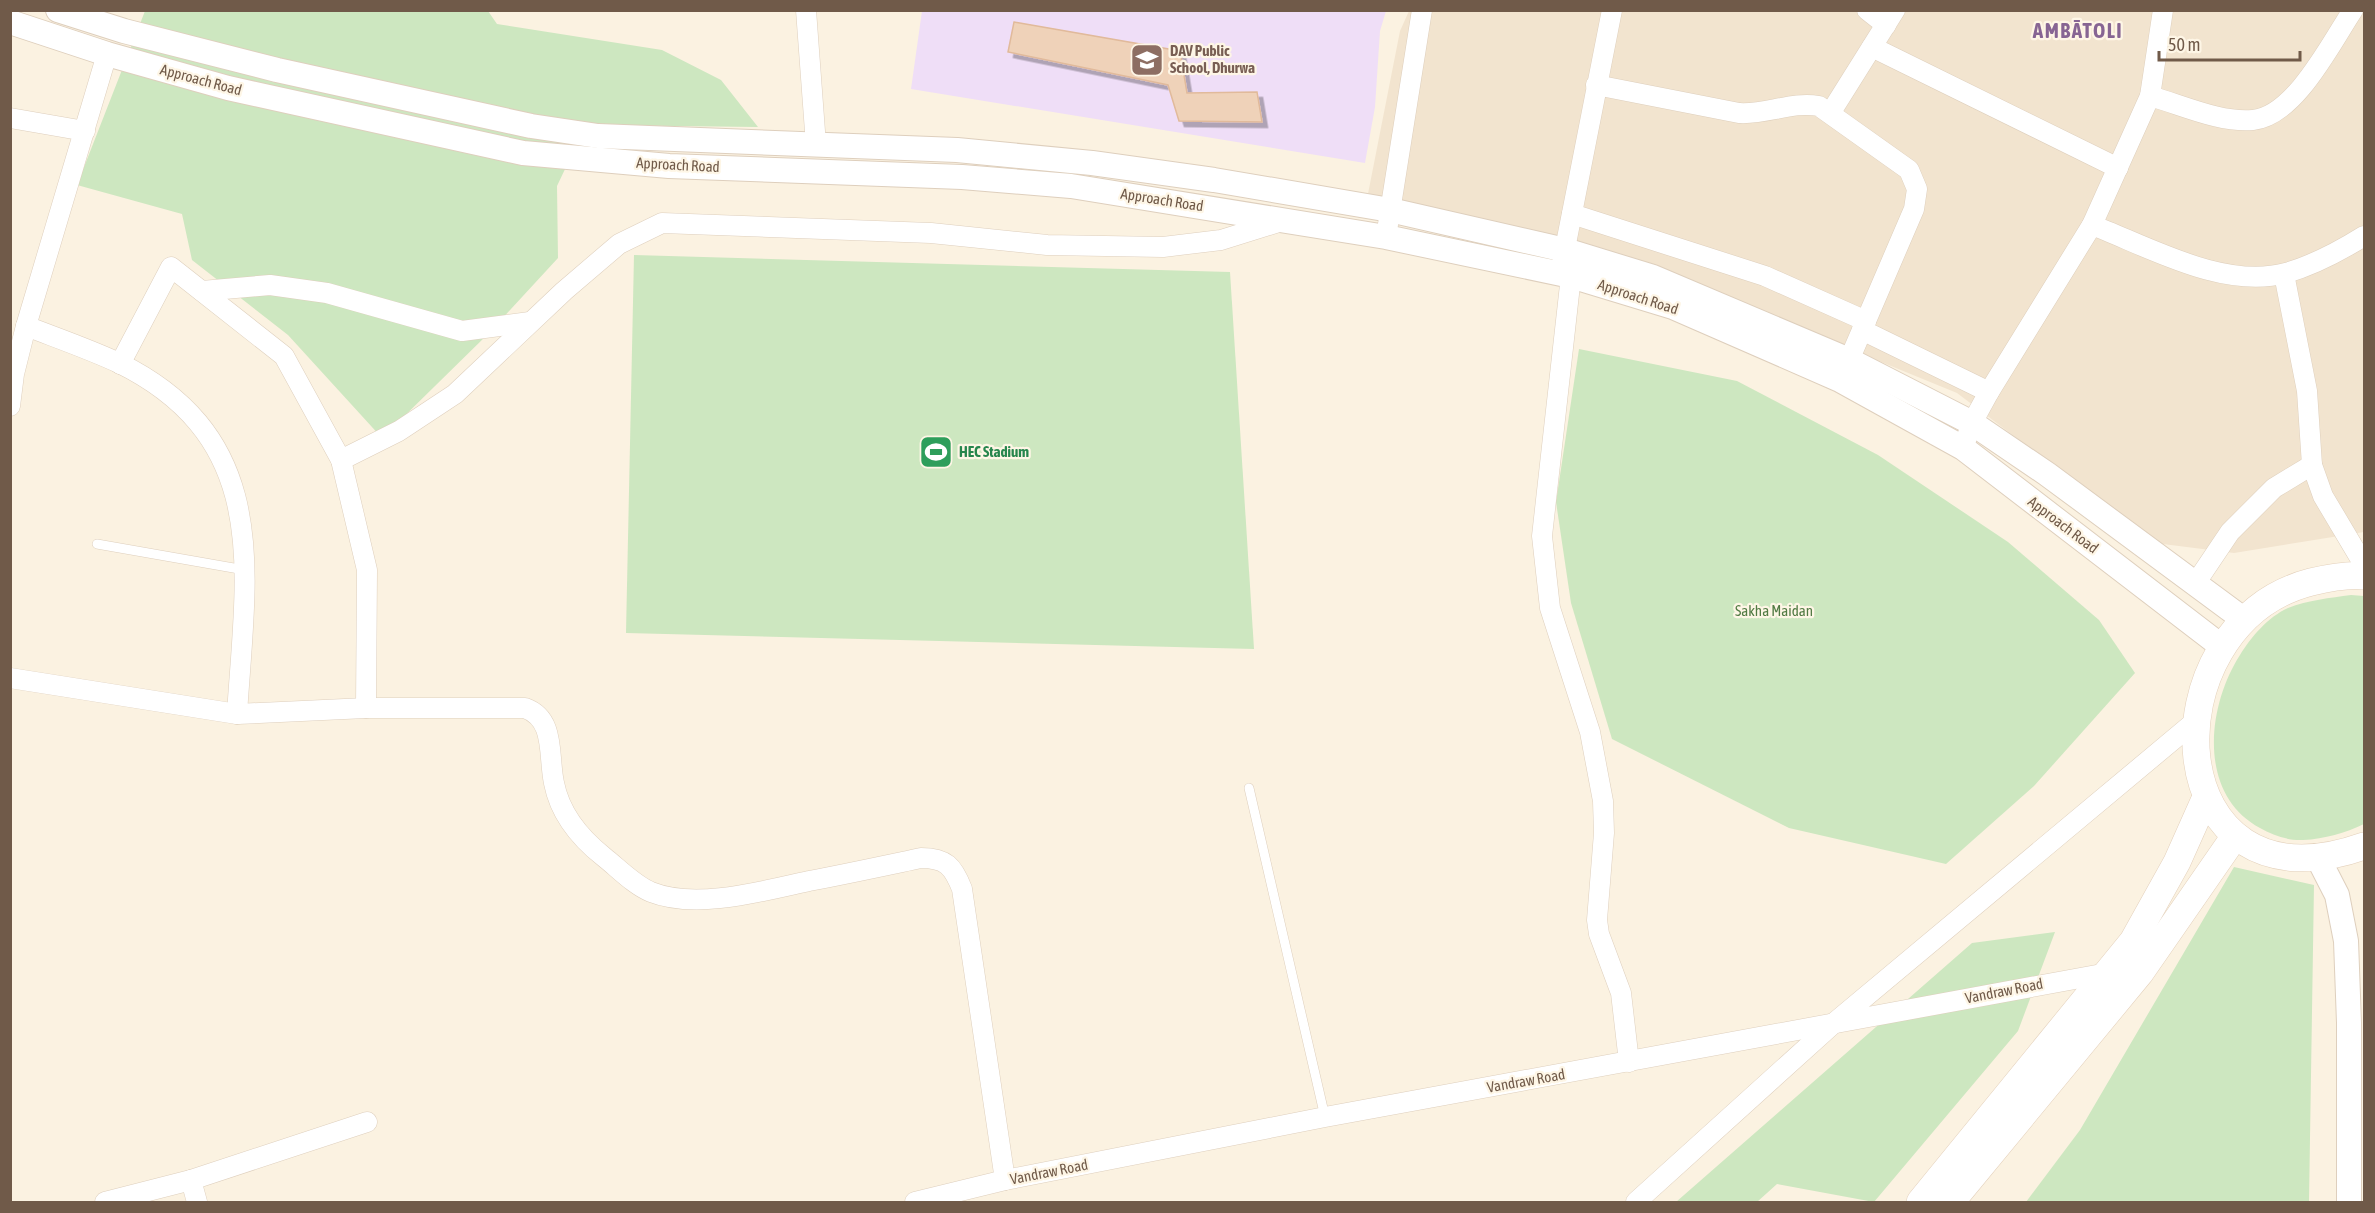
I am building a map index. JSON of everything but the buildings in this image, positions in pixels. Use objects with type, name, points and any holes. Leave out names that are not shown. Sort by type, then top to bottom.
[{"type":"main road","points":[[2364,576],[2325,578],[2298,585],[2269,597],[2243,619],[2221,646],[2202,694],[2198,718],[2200,775],[2206,797],[2214,813],[2235,836],[2252,847],[2286,856],[2342,854],[2364,846]]},
{"type":"main road","points":[[1920,1203],[2139,931],[2177,862],[2206,797]]},
{"type":"main road","points":[[1951,1203],[2140,973],[2235,836]]},
{"type":"street","name":"Approach Road","points":[[58,10],[124,31],[278,70],[531,126],[598,136],[957,150],[1092,163],[1214,180],[1390,210],[1565,250],[1653,277],[1845,370],[1963,448],[2221,646]]},
{"type":"street","points":[[806,10],[816,145]]},
{"type":"street","points":[[1386,237],[1422,10]]},
{"type":"street","points":[[1612,10],[1565,250],[1566,275],[1543,526],[1544,565],[1551,608],[1577,688],[1597,765],[1604,833],[1597,920],[1599,934],[1621,993],[1629,1062]]},
{"type":"street","points":[[1831,112],[1891,18],[1867,10]]},
{"type":"street","points":[[1963,448],[1972,423],[1989,392],[2092,225],[2150,96],[2163,10]]},
{"type":"street","points":[[2150,96],[2236,119],[2266,118],[2281,109],[2295,95],[2353,10]]},
{"type":"street","name":"Approach Road","points":[[10,22],[106,54],[228,88],[523,153],[669,166],[951,176],[1060,185],[1386,237],[1566,275],[1673,307],[1845,370],[1972,423],[2047,474],[2243,619]]},
{"type":"street","points":[[1872,47],[2118,168]]},
{"type":"street","points":[[10,406],[12,373],[106,54]]},
{"type":"street","points":[[1596,85],[1739,113],[1759,113],[1809,104],[1831,112],[1904,164],[1916,181],[1914,209],[1845,370]]},
{"type":"street","points":[[10,118],[85,131]]},
{"type":"street","points":[[1572,214],[1765,276],[1989,392]]},
{"type":"street","points":[[341,459],[399,431],[455,394],[530,322],[619,244],[662,223],[931,233],[1047,244],[1162,247],[1221,240],[1285,220]]},
{"type":"street","points":[[2092,225],[2220,274],[2260,276],[2284,274],[2314,263],[2364,236]]},
{"type":"street","points":[[120,364],[171,267],[284,356],[341,459],[367,570],[366,708]]},
{"type":"street","points":[[2284,274],[2307,391],[2312,465],[2323,496],[2364,565]]},
{"type":"street","points":[[202,291],[270,285],[316,292],[462,331],[530,322]]},
{"type":"street","points":[[26,326],[120,364],[158,388],[185,410],[203,429],[220,454],[238,498],[246,570],[237,714]]},
{"type":"street","points":[[2195,584],[2229,532],[2274,488],[2312,465]]},
{"type":"street","points":[[10,678],[237,714],[366,708],[511,707],[533,711],[540,715],[544,724],[554,783],[568,820],[589,845],[624,874],[650,892],[672,898],[735,896],[921,858],[946,861],[955,870],[962,888],[1005,1180]]},
{"type":"street","points":[[1636,1203],[1834,1023],[2198,718]]},
{"type":"street","points":[[2317,856],[2337,895],[2346,941],[2357,1122],[2349,1203]]},
{"type":"street","name":"Vandraw Road","points":[[915,1203],[1005,1180],[1325,1118],[2109,971],[2140,973]]},
{"type":"street","points":[[105,1203],[191,1180],[367,1122]]},
{"type":"street","points":[[191,1180],[197,1203]]},
{"type":"lane","points":[[96,544],[246,570]]},
{"type":"lane","points":[[1249,788],[1325,1118]]},
{"type":"shaded area","name":"DAV Public School, Dhurwa","points":[[922,11],[1386,11],[1380,31],[1375,107],[1365,163],[911,89]]},
{"type":"shaded area","points":[[1409,11],[2364,11],[2364,532],[2234,553],[2155,543],[1957,393],[1644,265],[1366,204],[1400,31]]},
{"type":"green space","points":[[145,11],[488,11],[497,24],[662,50],[721,80],[758,127],[586,125],[557,186],[558,258],[487,335],[382,438],[288,335],[192,260],[182,214],[77,185]]},
{"type":"green space","name":"HEC Stadium","points":[[634,255],[1230,272],[1254,649],[626,633]]},
{"type":"green space","name":"Sakha Maidan","points":[[1579,349],[1737,381],[1878,455],[2008,542],[2099,620],[2135,673],[2034,786],[1946,864],[1789,828],[1612,739],[1571,603],[1556,502]]},
{"type":"green space","points":[[2351,595],[2364,596],[2364,824],[2342,833],[2292,840],[2260,828],[2240,813],[2226,794],[2217,772],[2214,748],[2215,723],[2220,699],[2244,648],[2274,617],[2288,608],[2303,603]]},
{"type":"green space","points":[[2234,867],[2314,885],[2309,1202],[2026,1202],[2080,1130]]},
{"type":"green space","points":[[2055,932],[2018,1031],[1874,1202],[1777,1184],[1757,1202],[1676,1202],[1972,943]]},
{"type":"place","name":"DAV Public School, Dhurwa","points":[[1147,60]]},
{"type":"place","name":"HEC Stadium","points":[[936,452]]},
{"type":"district","name":"AMBĀTOLI","points":[[2078,31]]}]
